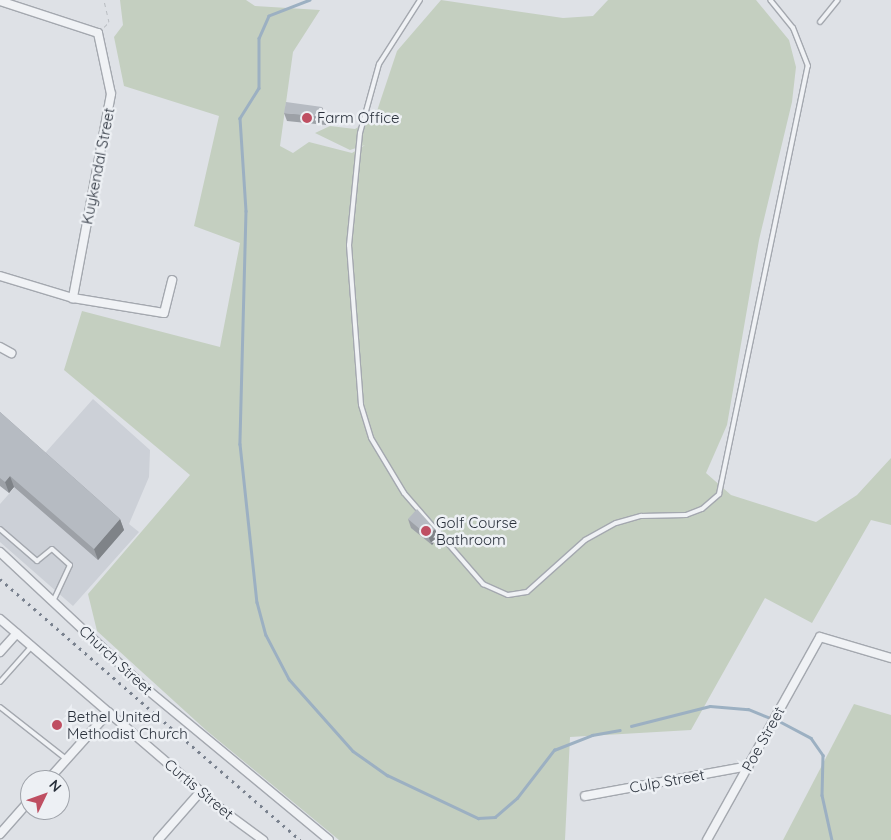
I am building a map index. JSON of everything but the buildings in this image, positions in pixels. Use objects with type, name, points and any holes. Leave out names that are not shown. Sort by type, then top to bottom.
[{"type":"street","points":[[0,1],[98,33]]},
{"type":"street","name":"Kuykendal Street","points":[[73,298],[111,94],[98,33]]},
{"type":"street","points":[[0,276],[73,298],[164,313],[172,280]]},
{"type":"street","points":[[0,346],[11,353]]},
{"type":"street","name":"Church Street","points":[[0,552],[202,738],[329,840]]},
{"type":"street","name":"Curtis Street","points":[[0,619],[201,791],[263,840]]},
{"type":"street","points":[[0,652],[17,633]]},
{"type":"street","name":"Poe Street","points":[[707,840],[820,637],[891,658]]},
{"type":"street","points":[[57,770],[108,712]]},
{"type":"street","name":"Culp Street","points":[[585,796],[748,766]]},
{"type":"street","points":[[158,840],[201,791]]},
{"type":"street","points":[[0,834],[20,811]]},
{"type":"lane","points":[[420,0],[379,64],[360,133],[349,245],[361,405],[371,438],[404,493],[483,584],[508,595],[527,592],[585,540],[616,523],[641,516],[686,515],[702,509],[719,494],[808,66],[793,28],[770,0]]},
{"type":"lane","points":[[820,22],[838,0]]},
{"type":"lane","points":[[0,528],[37,561],[52,549],[70,565],[53,601]]},
{"type":"lane","points":[[0,682],[32,646]]},
{"type":"lane","points":[[0,707],[66,759]]},
{"type":"path","points":[[98,33],[109,22],[104,0]]},
{"type":"shaded area","points":[[93,399],[150,450],[149,477],[129,524],[139,532],[73,606],[0,542],[0,504]]},
{"type":"green space","points":[[120,0],[246,0],[255,6],[320,10],[293,52],[280,146],[293,153],[309,142],[352,153],[365,145],[350,150],[315,133],[330,126],[355,129],[375,117],[397,51],[441,0],[563,18],[593,16],[608,0],[756,0],[789,40],[796,67],[792,102],[759,240],[727,425],[706,473],[731,495],[816,522],[857,495],[891,458],[891,525],[871,520],[812,623],[765,598],[691,730],[570,737],[565,840],[339,840],[207,731],[97,631],[88,594],[190,475],[64,370],[82,311],[220,347],[240,243],[194,226],[219,116],[124,86],[114,37],[123,25]]},
{"type":"green space","points":[[854,704],[891,715],[891,840],[783,840]]},
{"type":"waterway","points":[[310,0],[269,16],[259,38],[259,88],[240,118],[246,211],[240,444],[257,602],[266,635],[289,679],[353,751],[387,775],[478,818],[495,817],[517,798],[554,750],[592,735],[620,730]]},
{"type":"waterway","points":[[631,726],[710,706],[748,709],[768,717]]},
{"type":"waterway","points":[[781,722],[811,738],[823,755],[822,795],[832,840]]},
{"type":"railway","points":[[0,579],[300,840]]},
{"type":"place","name":"Farm Office","points":[[307,118]]},
{"type":"place","name":"Golf Course Bathroom","points":[[426,531]]},
{"type":"place","name":"Bethel United Methodist Church","points":[[57,725]]}]
